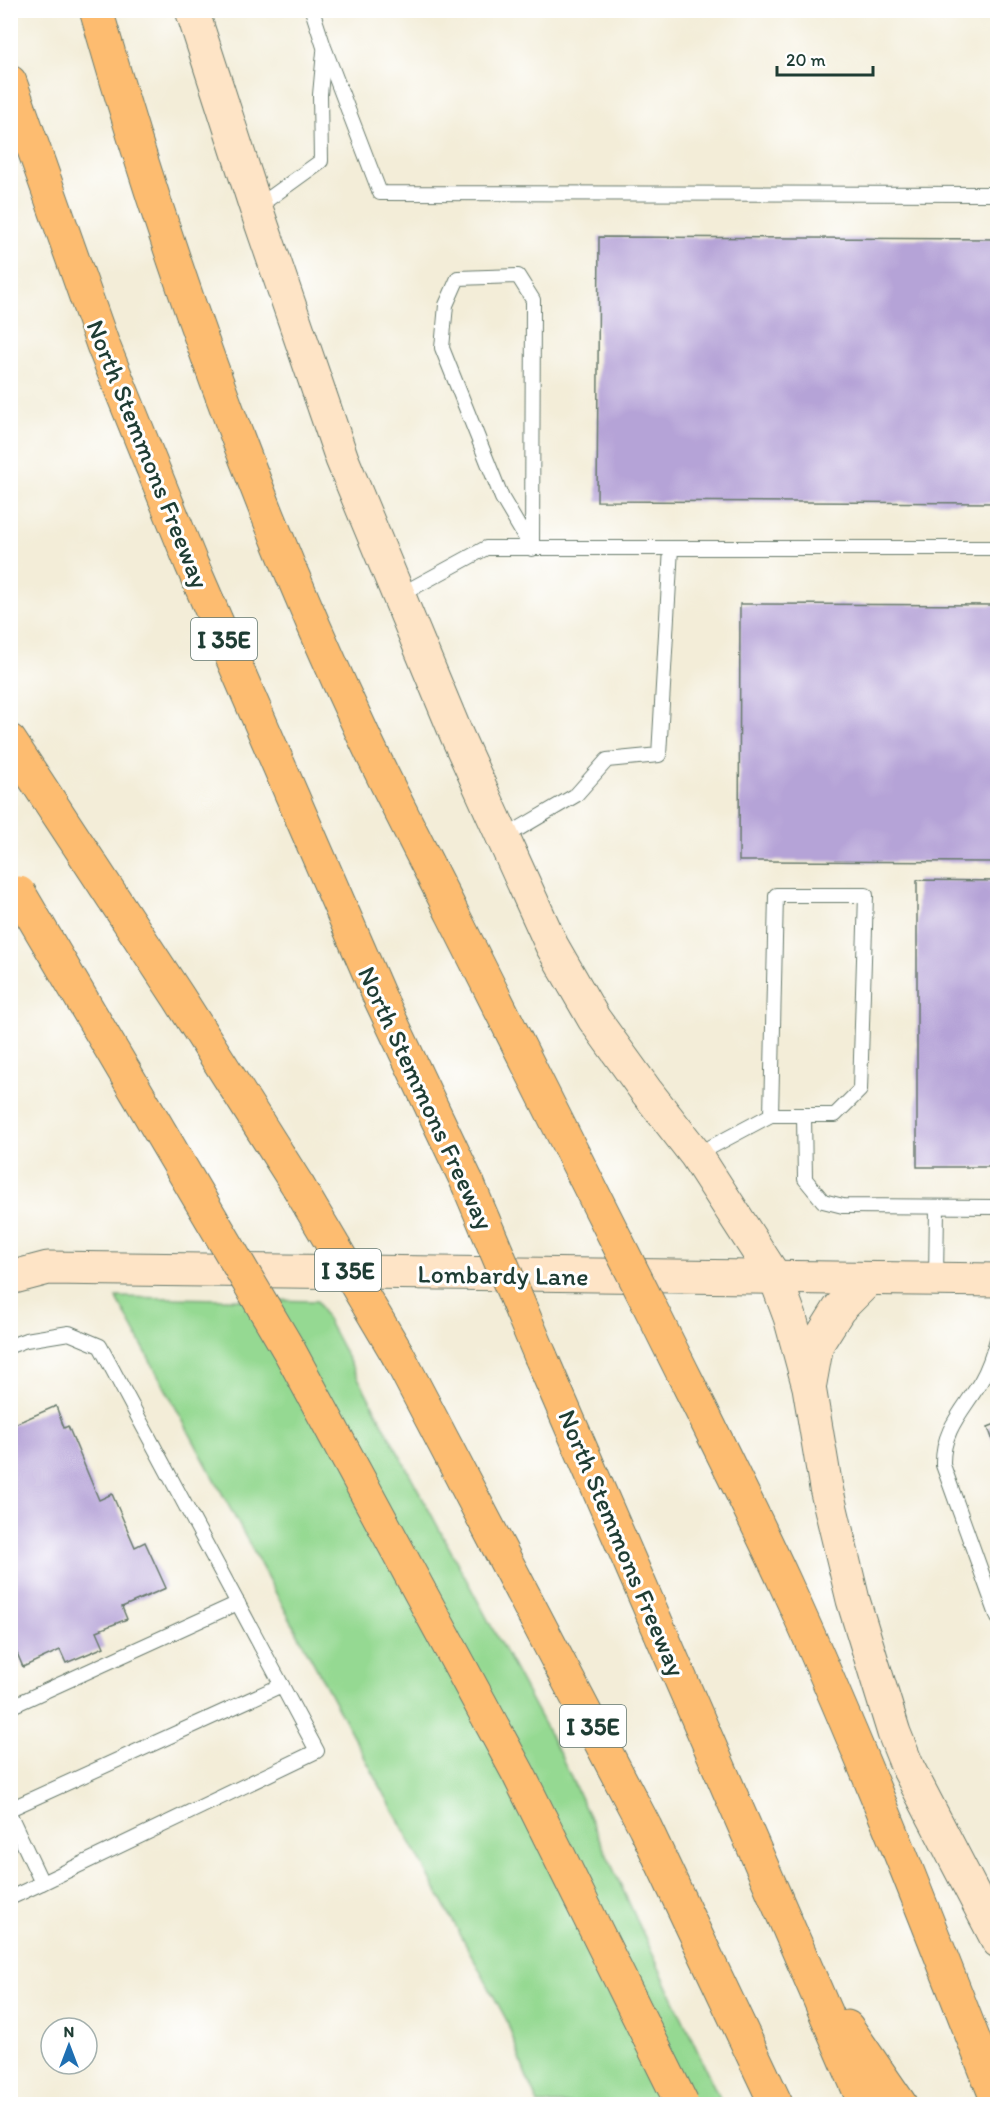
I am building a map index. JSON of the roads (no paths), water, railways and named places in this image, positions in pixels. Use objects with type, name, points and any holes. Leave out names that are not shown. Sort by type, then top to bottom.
[{"type":"highway","points":[[96,10],[131,133],[186,293],[240,446],[303,598],[366,740],[718,1444],[784,1581],[908,1872],[998,2102]]},
{"type":"highway","name":"North Stemmons Freeway","points":[[10,82],[103,345],[191,563],[379,996],[468,1184],[865,2104]]},
{"type":"highway","name":"I 35E","points":[[10,741],[180,998],[298,1186],[398,1354],[645,1827],[776,2104]]},
{"type":"highway","points":[[10,879],[290,1352],[518,1773],[682,2104]]},
{"type":"highway","points":[[803,1964],[900,2104]]},
{"type":"main road","points":[[192,10],[256,208],[342,459],[456,736],[552,946],[594,1019],[646,1092],[696,1155],[777,1279],[809,1387],[826,1488],[853,1599],[894,1733],[909,1768],[998,1941]]},
{"type":"main road","name":"Lombardy Lane","points":[[10,1278],[48,1268],[998,1280]]},
{"type":"main road","points":[[809,1387],[817,1344],[839,1310],[869,1279]]},
{"type":"lane","points":[[312,10],[380,193],[998,194]]},
{"type":"lane","points":[[256,208],[321,161],[320,95],[324,47]]},
{"type":"lane","points":[[518,276],[533,300],[532,549],[502,498],[442,348],[446,305],[458,278],[518,276]]},
{"type":"lane","points":[[398,596],[486,549],[998,548]]},
{"type":"lane","points":[[504,838],[576,795],[607,760],[659,755],[671,549]]},
{"type":"lane","points":[[696,1155],[771,1115],[835,1115],[860,1090],[866,895],[777,895],[771,1115]]},
{"type":"lane","points":[[804,1115],[805,1179],[823,1201],[843,1206],[998,1207]]},
{"type":"lane","points":[[936,1280],[937,1207]]},
{"type":"lane","points":[[10,1346],[26,1340],[69,1333],[100,1346],[317,1751],[10,1898]]},
{"type":"lane","points":[[998,1336],[982,1379],[951,1426],[942,1448],[943,1465],[998,1618]]},
{"type":"lane","points":[[10,1707],[238,1603]]},
{"type":"lane","points":[[10,1809],[282,1685]]},
{"type":"lane","points":[[10,1815],[42,1883]]}]
